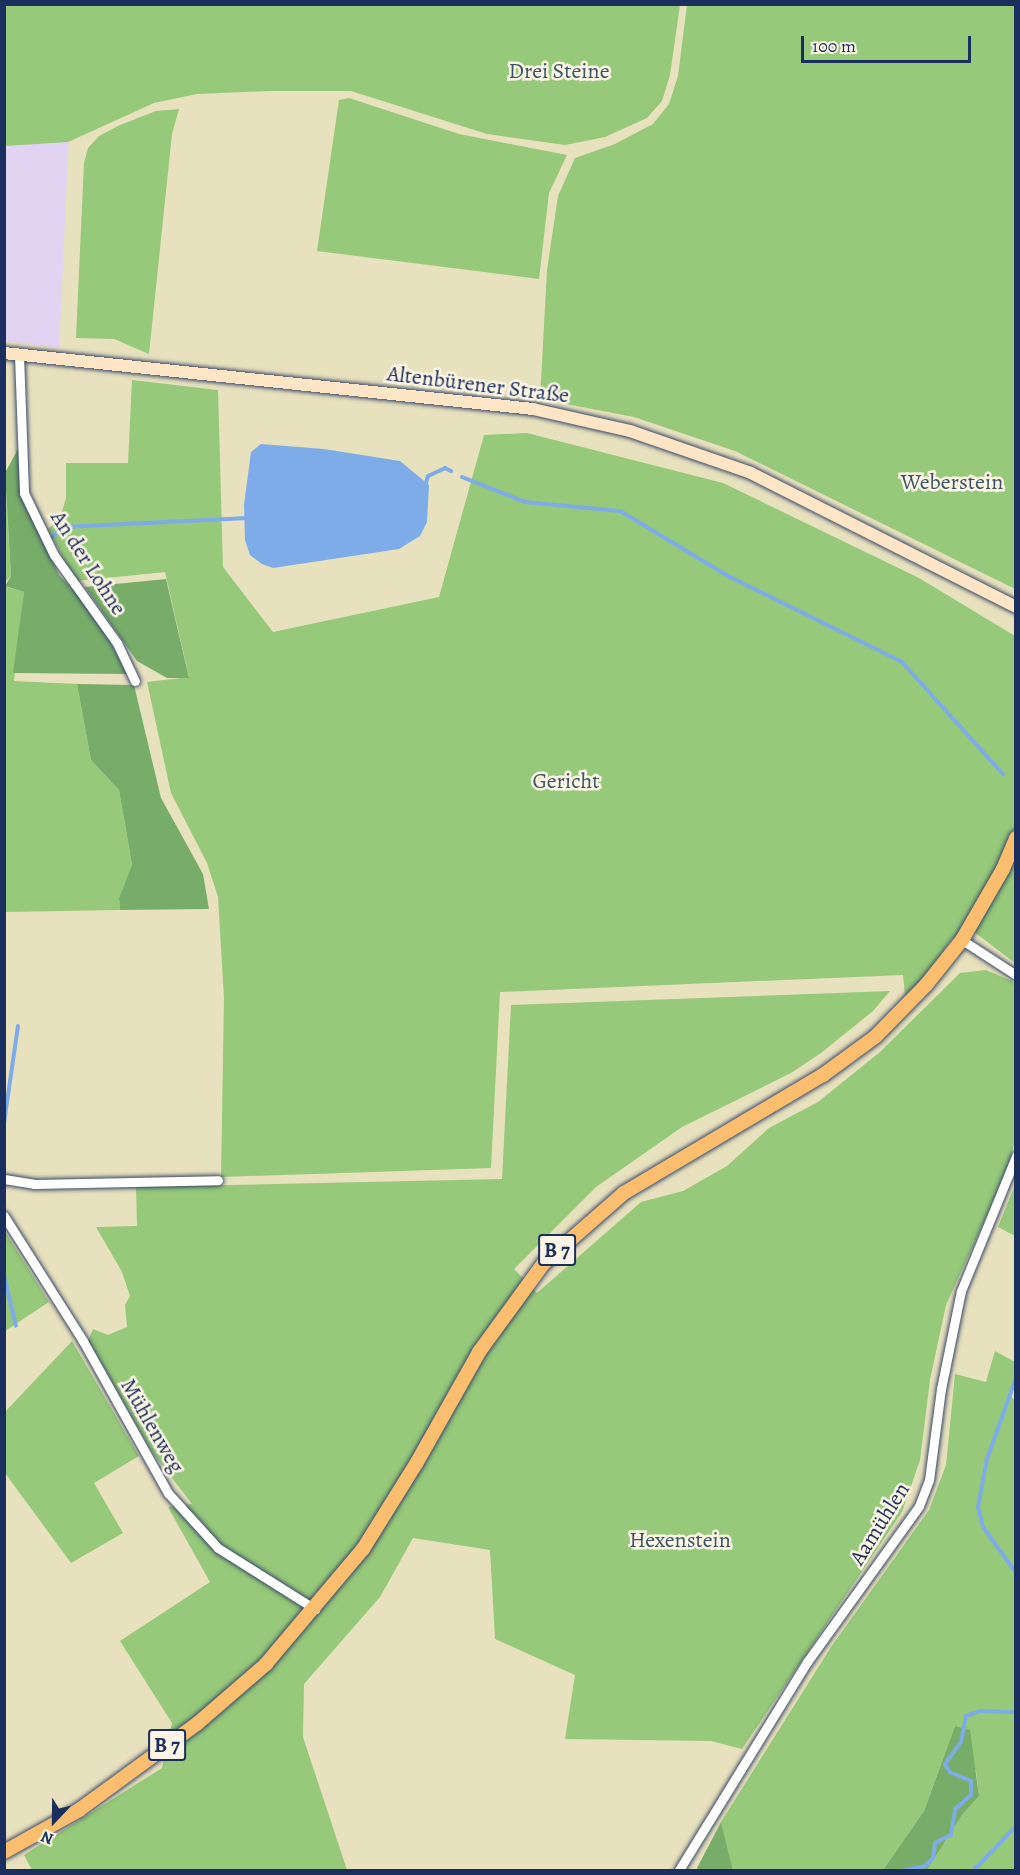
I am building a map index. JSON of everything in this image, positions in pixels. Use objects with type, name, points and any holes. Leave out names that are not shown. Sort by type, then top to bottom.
[{"type":"main road","name":"B 7","points":[[4,1852],[79,1810],[198,1723],[253,1677],[282,1648],[379,1526],[479,1352],[544,1263],[624,1193],[815,1080],[875,1037],[926,986],[962,940],[998,878],[1016,838]]},
{"type":"street","name":"Altenbürener Straße","points":[[4,353],[533,409],[630,431],[751,473],[1016,607]]},
{"type":"street","name":"An der Lohne","points":[[19,355],[24,493],[54,555],[117,643],[135,681]]},
{"type":"street","points":[[962,940],[1016,975]]},
{"type":"street","name":"Aamühlen","points":[[679,1870],[807,1662],[919,1506],[930,1480],[941,1389],[958,1301],[1016,1156]]},
{"type":"street","points":[[4,1179],[34,1184],[218,1180]]},
{"type":"street","name":"Mühlenweg","points":[[4,1216],[83,1341],[134,1438],[182,1511],[218,1548],[315,1609]]},
{"type":"shaded area","points":[[69,139],[59,348],[5,341],[5,143]]},
{"type":"green space","name":"Drei Steine","points":[[5,4],[680,5],[670,75],[662,101],[647,118],[605,137],[565,145],[487,134],[351,91],[271,91],[197,94],[154,103],[68,142],[5,146]]},
{"type":"green space","name":"Weberstein","points":[[687,5],[1015,5],[1015,589],[735,451],[634,417],[540,399],[547,270],[558,196],[575,158],[615,144],[653,124],[669,104],[678,76]]},
{"type":"green space","points":[[349,98],[459,134],[567,155],[549,193],[539,279],[317,251],[339,100]]},
{"type":"green space","points":[[179,109],[172,134],[149,354],[114,339],[76,338],[84,163],[88,148],[99,136],[120,125],[156,111]]},
{"type":"green space","name":"Gericht","points":[[132,380],[218,390],[223,567],[273,632],[439,597],[484,435],[527,433],[723,483],[919,578],[1015,636],[1015,963],[969,928],[951,940],[920,983],[905,996],[903,975],[500,992],[491,1168],[221,1177],[224,998],[218,897],[207,863],[171,793],[147,682],[189,677],[165,572],[76,581],[48,529],[60,518],[66,498],[66,463],[128,463]]},
{"type":"green space","points":[[18,449],[20,491],[59,575],[92,610],[128,674],[13,673],[24,592],[5,586],[11,576],[5,473]]},
{"type":"green space","points":[[4,464],[11,576],[5,582],[4,582]]},
{"type":"green space","points":[[166,579],[189,678],[167,678],[137,661],[85,587]]},
{"type":"green space","points":[[4,586],[24,592],[14,681],[77,684],[91,760],[119,790],[132,866],[119,898],[120,910],[5,912]]},
{"type":"green space","points":[[77,684],[134,685],[161,798],[203,874],[209,909],[120,910],[119,898],[132,865],[119,790],[91,760]]},
{"type":"green space","name":"Hexenstein","points":[[986,970],[1012,981],[1016,987],[1015,1140],[1008,1169],[946,1305],[930,1380],[920,1460],[902,1512],[742,1749],[711,1741],[565,1739],[575,1675],[495,1639],[490,1550],[413,1538],[380,1597],[304,1684],[303,1737],[347,1870],[32,1870],[24,1855],[162,1768],[172,1723],[120,1641],[210,1582],[168,1507],[192,1504],[152,1452],[88,1341],[93,1329],[108,1335],[127,1327],[125,1305],[130,1296],[122,1272],[96,1227],[137,1226],[136,1187],[502,1179],[511,1005],[890,991],[873,1011],[821,1053],[791,1073],[682,1127],[596,1187],[514,1269],[537,1293],[641,1202],[683,1191],[727,1166],[769,1128],[818,1102],[880,1052],[960,973]]},
{"type":"green space","points":[[1015,1185],[1015,1236],[998,1227]]},
{"type":"green space","points":[[4,1230],[49,1302],[5,1331],[4,1331]]},
{"type":"green space","points":[[72,1341],[139,1456],[94,1483],[123,1533],[71,1563],[5,1473],[4,1413]]},
{"type":"green space","points":[[995,1351],[1015,1362],[1015,1385],[1011,1396],[1016,1402],[1015,1870],[927,1870],[962,1815],[979,1796],[976,1771],[955,1726],[924,1811],[883,1870],[733,1870],[721,1822],[831,1647],[929,1510],[946,1465],[955,1374],[986,1382]]},
{"type":"green space","points":[[955,1726],[970,1730],[979,1796],[962,1815],[927,1870],[883,1870],[924,1811]]},
{"type":"green space","points":[[721,1822],[733,1870],[698,1870],[697,1868]]},
{"type":"water","points":[[261,444],[324,449],[400,461],[429,485],[427,522],[420,536],[399,549],[273,568],[262,564],[250,555],[245,540],[244,505],[251,452]]},
{"type":"waterway","points":[[425,486],[428,476],[445,468],[451,471]]},
{"type":"waterway","points":[[462,477],[525,502],[620,511],[730,577],[902,662],[1003,774]]},
{"type":"waterway","points":[[50,539],[64,527],[248,518]]},
{"type":"waterway","points":[[4,1123],[18,1026]]},
{"type":"waterway","points":[[4,1275],[16,1326]]},
{"type":"waterway","points":[[1016,1378],[987,1459],[978,1507],[983,1527],[1016,1573]]},
{"type":"waterway","points":[[905,1870],[925,1866],[933,1858],[935,1843],[951,1835],[955,1809],[971,1795],[971,1781],[950,1772],[945,1764],[961,1742],[966,1716],[980,1711],[1016,1712]]},
{"type":"waterway","points":[[974,1870],[1016,1826]]}]
